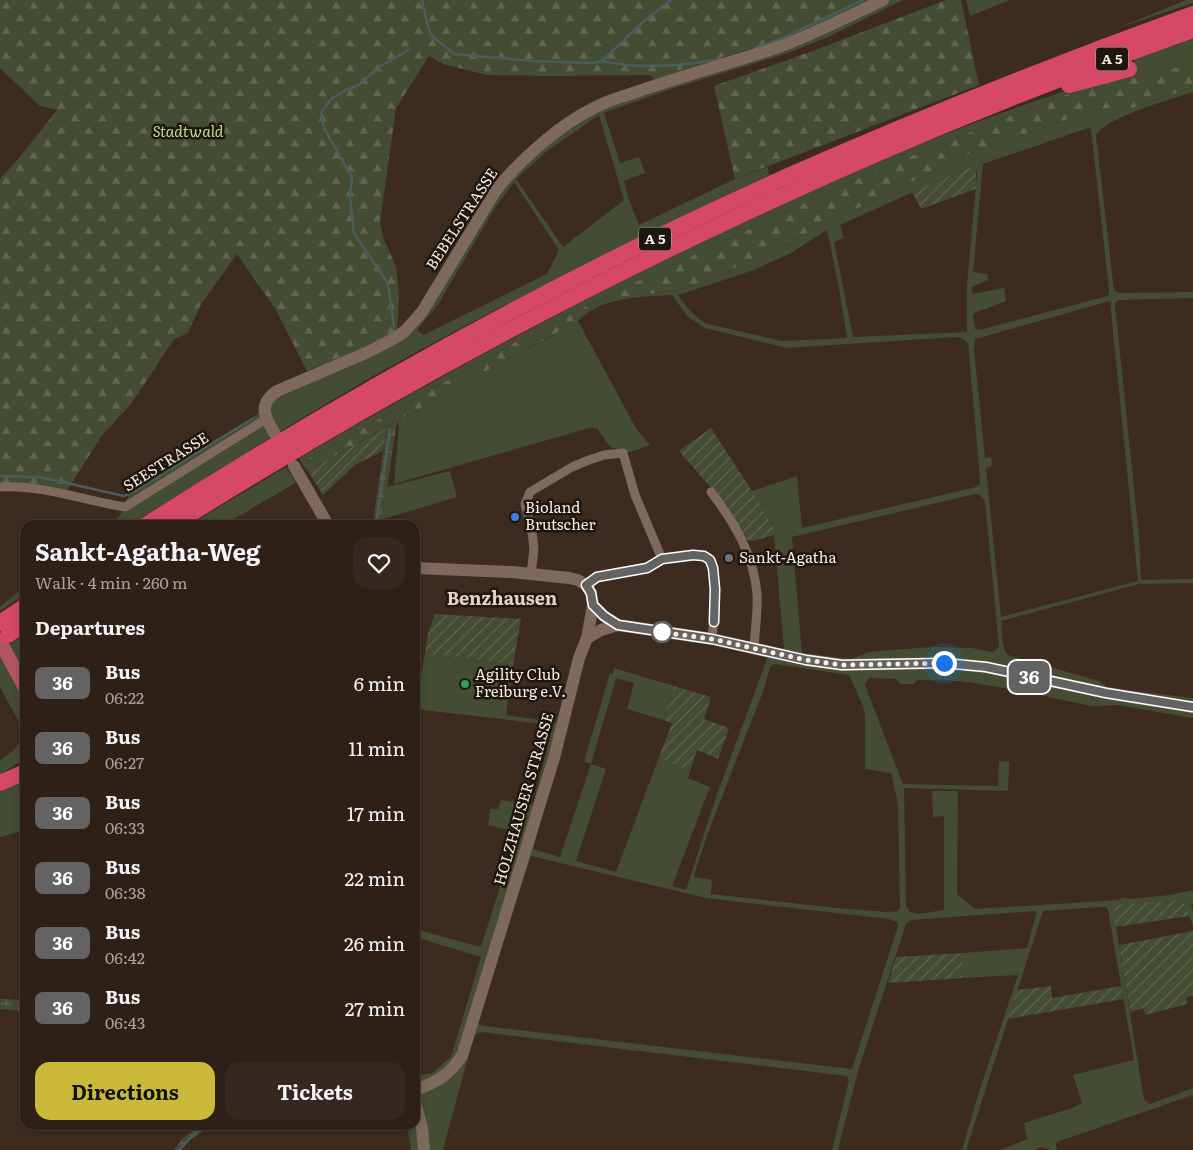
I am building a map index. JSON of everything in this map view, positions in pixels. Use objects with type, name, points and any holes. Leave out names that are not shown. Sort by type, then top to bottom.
[{"type":"highway","name":"A 5","points":[[154,520],[293,434],[393,376],[509,313],[674,230],[789,176],[942,111],[1030,75],[1193,14]]},
{"type":"highway","name":"A 5","points":[[181,520],[358,414],[521,323],[679,243],[797,189],[927,133],[1115,57],[1193,30]]},
{"type":"highway","points":[[1032,90],[1068,86],[1129,69]]},
{"type":"highway","points":[[3,633],[20,612]]},
{"type":"highway","points":[[3,633],[20,625]]},
{"type":"highway","points":[[4,781],[20,767]]},
{"type":"highway","points":[[4,781],[20,774]]},
{"type":"main road","points":[[3,633],[13,665],[20,678]]},
{"type":"street","name":"BEBELSTRASSE","points":[[266,419],[264,412],[265,403],[277,391],[395,338],[413,323],[426,306],[496,190],[516,168],[568,124],[599,105],[685,75],[778,47],[883,0]]},
{"type":"street","points":[[266,419],[276,434]]},
{"type":"street","name":"SEESTRASSE","points":[[0,487],[20,486],[65,493],[125,507],[266,419]]},
{"type":"street","points":[[531,574],[534,549],[532,532],[524,504],[526,498],[530,492],[572,467],[604,454],[623,454],[635,495],[662,559]]},
{"type":"street","points":[[294,466],[325,520]]},
{"type":"street","points":[[711,492],[732,521],[750,560],[757,595],[754,648]]},
{"type":"street","points":[[586,585],[597,577],[647,568],[662,559],[693,555],[704,556],[710,560],[713,568],[715,589],[712,639]]},
{"type":"street","points":[[420,568],[531,574],[578,580],[586,585],[591,593],[593,605],[587,638]]},
{"type":"street","points":[[593,605],[604,616],[618,625],[712,639],[824,663],[849,665],[944,663],[986,667],[1106,693],[1193,706]]},
{"type":"street","points":[[587,638],[601,630],[618,625]]},
{"type":"street","name":"HOLZHAUSER STRASSE","points":[[420,1088],[433,1084],[445,1076],[462,1056],[554,758],[579,658],[587,638]]},
{"type":"street","points":[[420,1121],[424,1150]]},
{"type":"green space","name":"Stadtwald","points":[[0,0],[863,0],[777,41],[679,70],[651,75],[487,75],[443,64],[429,56],[396,108],[380,222],[383,237],[396,267],[399,296],[397,331],[365,347],[307,371],[276,310],[237,254],[201,304],[188,333],[174,339],[131,404],[102,435],[67,491],[0,485],[0,179],[57,110],[40,106],[0,68]]},
{"type":"green space","points":[[863,0],[903,0],[828,37],[788,53],[668,90],[604,113],[620,163],[639,157],[645,173],[624,181],[639,225],[735,179],[768,167],[769,175],[592,261],[418,351],[309,414],[138,520],[115,520],[122,511],[129,493],[258,414],[261,405],[397,331],[424,300],[489,191],[520,156],[654,80],[651,75],[679,70],[777,41]],"holes":[[[599,115],[624,200],[563,247],[516,179],[547,151]],[[514,182],[559,250],[547,274],[423,335],[417,330],[437,306],[495,208]]]},
{"type":"green space","points":[[946,0],[961,0],[979,85],[735,179],[714,86]]},
{"type":"green space","points":[[966,0],[1010,0],[970,16]]},
{"type":"green space","points":[[1186,0],[1193,0],[1193,3],[1118,28]]},
{"type":"green space","points":[[1193,39],[1193,64],[1095,85],[1040,104],[876,170],[535,331],[301,463],[299,458],[481,355],[605,290],[730,228],[917,145],[1044,98],[1130,72],[1135,59]]},
{"type":"green space","points":[[1193,64],[1193,87],[1133,108],[1116,107],[1091,111],[977,150],[708,281],[674,291],[620,297],[597,303],[563,329],[543,341],[516,354],[308,471],[301,463],[535,331],[876,170],[1040,104],[1095,85]]},
{"type":"green space","points":[[1193,87],[1193,92],[1140,109],[1113,121],[1096,135],[1114,290],[1118,293],[1193,292],[1193,298],[1118,300],[1115,304],[1139,537],[1141,580],[1193,579],[1193,583],[1139,584],[1001,621],[1003,643],[1008,655],[1099,681],[1108,688],[1193,698],[1193,718],[1118,705],[1091,706],[1011,689],[960,681],[917,680],[914,684],[900,684],[896,679],[870,678],[865,685],[903,784],[998,786],[999,761],[1009,762],[1008,791],[904,788],[906,906],[910,912],[918,914],[944,910],[944,816],[933,817],[932,791],[958,791],[957,894],[975,909],[1119,900],[1122,897],[1129,899],[1170,895],[1193,890],[1193,904],[1191,905],[1193,925],[1182,900],[1113,909],[1144,1100],[1150,1104],[1193,1088],[1193,1095],[1057,1142],[1057,1150],[1042,1147],[1034,1150],[1001,1150],[1027,1139],[1024,1123],[1082,1103],[1073,1075],[1134,1060],[1108,910],[1106,907],[1102,907],[1043,911],[966,1150],[962,1150],[978,1095],[1018,975],[962,978],[962,953],[1027,948],[1037,911],[911,920],[906,924],[858,1071],[838,1150],[832,1150],[849,1080],[847,1076],[482,1032],[474,1035],[443,1150],[411,1150],[408,1130],[420,1130],[420,1075],[432,1073],[451,1057],[481,957],[420,939],[420,930],[481,947],[517,832],[488,825],[490,809],[498,809],[501,800],[533,804],[553,725],[420,710],[420,681],[425,653],[513,665],[506,715],[567,724],[533,849],[560,857],[591,764],[606,769],[576,861],[616,872],[659,757],[690,772],[688,778],[710,787],[672,886],[686,890],[715,800],[771,648],[784,649],[774,535],[778,534],[752,491],[797,476],[802,528],[976,487],[980,484],[980,479],[968,343],[956,337],[787,348],[705,328],[688,317],[672,295],[622,299],[599,307],[578,321],[637,430],[650,445],[627,453],[610,447],[597,428],[593,427],[394,484],[399,426],[397,421],[516,354],[544,341],[597,303],[620,297],[674,291],[708,281],[977,150],[1091,111],[1116,107],[1133,108]],"holes":[[[1088,128],[1091,129],[1109,290],[1108,296],[979,330],[975,329],[974,313],[1006,301],[1004,288],[972,294],[972,287],[988,280],[987,274],[973,272],[983,164]],[[971,166],[976,170],[967,285],[967,332],[853,337],[834,242],[844,238],[840,225]],[[827,230],[847,338],[782,341],[708,324],[691,312],[678,295],[754,270],[791,253]],[[1110,301],[1138,581],[1001,617],[986,468],[992,466],[991,457],[985,458],[974,349],[975,339]],[[975,494],[980,495],[985,501],[999,646],[992,652],[972,648],[933,647],[869,652],[851,659],[802,653],[792,537]],[[774,664],[849,675],[865,715],[865,769],[891,773],[898,804],[900,907],[898,911],[887,912],[837,908],[711,894],[712,880],[695,877],[694,875],[709,830],[764,689],[770,667]],[[531,856],[706,898],[889,919],[897,922],[898,926],[852,1069],[478,1024],[496,961]]]},
{"type":"green space","points":[[972,166],[976,170],[976,189],[921,209],[912,192]]},
{"type":"green space","points":[[397,421],[380,520],[373,520],[387,427]]},
{"type":"green space","points":[[387,427],[383,451],[355,465],[323,495],[308,471]]},
{"type":"green space","points":[[711,428],[778,534],[751,541],[747,540],[724,503],[679,451]]},
{"type":"green space","points":[[286,467],[296,482],[232,520],[197,520]]},
{"type":"green space","points":[[450,471],[457,497],[380,520],[387,487]]},
{"type":"green space","points":[[20,590],[20,597],[0,611],[0,607]]},
{"type":"green space","points":[[435,614],[521,619],[513,665],[425,653],[428,634]]},
{"type":"green space","points":[[20,637],[20,648],[14,652],[10,644]]},
{"type":"green space","points":[[20,648],[20,664],[14,652]]},
{"type":"green space","points":[[0,654],[20,690],[20,724],[0,687]]},
{"type":"green space","points":[[614,668],[674,686],[663,720],[627,709],[634,683],[616,678],[591,764],[584,762],[610,673],[613,674]]},
{"type":"green space","points":[[674,686],[711,697],[704,719],[729,728],[718,759],[697,750],[690,772],[659,757],[672,723],[663,720]]},
{"type":"green space","points":[[20,741],[20,761],[0,775],[0,760],[13,751]]},
{"type":"green space","points":[[20,781],[20,831],[0,837],[0,792]]},
{"type":"green space","points":[[1182,900],[1190,916],[1115,927],[1113,909],[1118,905]]},
{"type":"green space","points":[[1193,931],[1193,995],[1186,998],[1187,1004],[1145,1015],[1144,1008],[1130,1012],[1119,945]]},
{"type":"green space","points":[[962,953],[962,978],[888,983],[896,957]]},
{"type":"green space","points":[[1051,986],[1052,998],[1121,986],[1124,999],[1008,1019],[1017,990]]},
{"type":"green space","points":[[0,999],[20,1000],[20,1011],[0,1009]]},
{"type":"green space","points":[[195,1130],[204,1130],[190,1140],[181,1150],[174,1150],[183,1138]]},
{"type":"waterway","points":[[422,0],[431,35],[454,54],[533,61],[593,63],[602,61],[644,21],[671,0]]},
{"type":"waterway","points":[[755,48],[783,38],[863,0]]},
{"type":"waterway","points":[[394,327],[388,284],[354,233],[350,198],[352,177],[324,128],[321,113],[331,99],[359,85],[379,67],[409,50]]},
{"type":"waterway","points":[[602,61],[617,64],[662,66],[721,59]]},
{"type":"waterway","points":[[0,476],[40,477],[124,496],[252,419]]},
{"type":"waterway","points":[[377,520],[390,429]]},
{"type":"waterway","points":[[179,1150],[201,1130]]},
{"type":"bus line","name":"36","points":[[714,622],[715,589],[713,568],[710,560],[704,556],[693,555],[662,559],[647,568],[597,577],[586,585],[591,593],[593,605],[604,616],[618,625],[712,639],[806,660],[842,665],[965,664],[1106,693],[1193,707]]},
{"type":"place","name":"Bioland Brutscher","points":[[515,517]]},
{"type":"place","name":"Sankt-Agatha","points":[[729,558]]},
{"type":"place","name":"Agility Club Freiburg e.V.","points":[[465,684]]},
{"type":"district","name":"Benzhausen","points":[[502,599]]},
{"type":"route","points":[[662,632],[660,632],[712,639],[806,660],[842,665],[944,663]]}]
